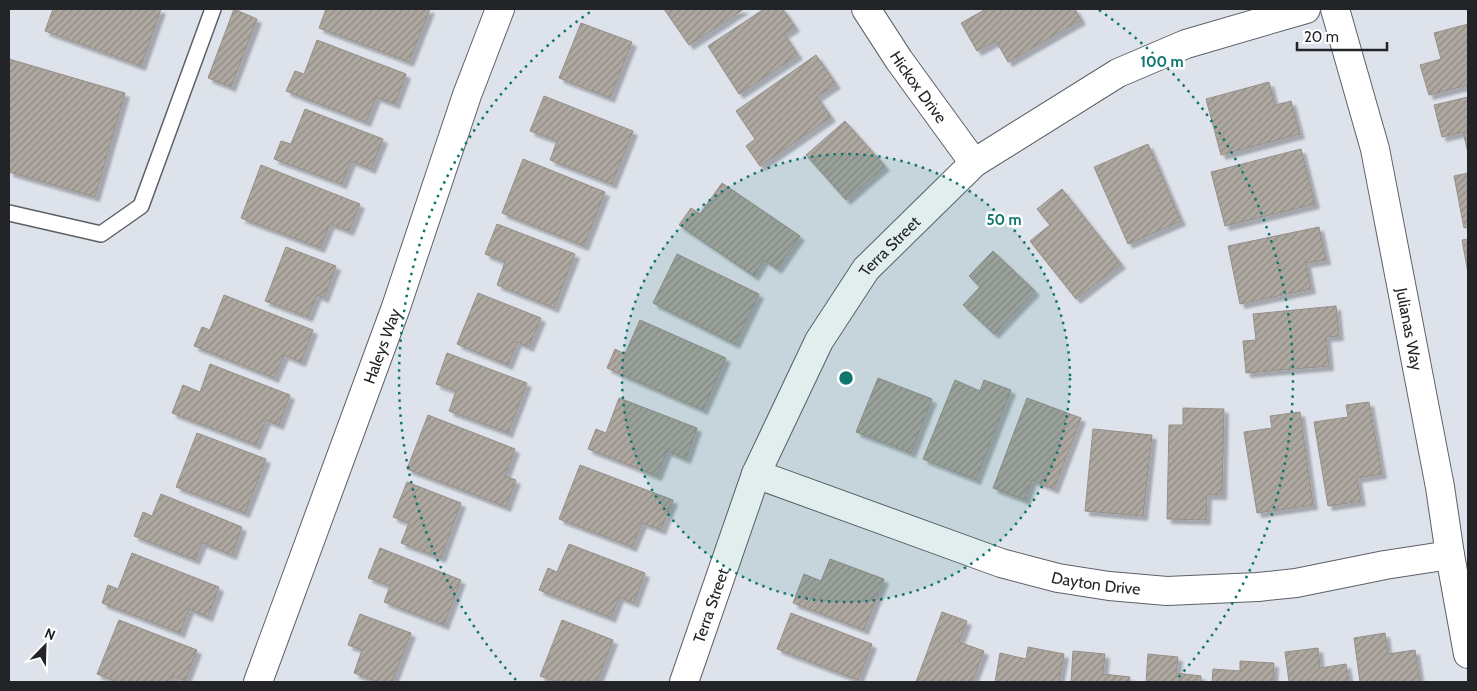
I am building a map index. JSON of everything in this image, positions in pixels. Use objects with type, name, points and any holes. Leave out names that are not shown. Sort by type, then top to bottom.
[{"type":"street","name":"Haleys Way","points":[[258,682],[396,307],[468,96],[500,9]]},
{"type":"street","name":"Hickox Drive","points":[[866,9],[899,60],[974,163]]},
{"type":"street","name":"Terra Street","points":[[684,682],[756,474],[819,342],[866,269],[974,163],[1118,73],[1186,44],[1306,9]]},
{"type":"street","name":"Julianas Way","points":[[1335,9],[1375,149],[1440,487],[1468,654]]},
{"type":"street","name":"Dayton Drive","points":[[756,474],[1000,563],[1058,578],[1109,586],[1167,591],[1258,587],[1296,583],[1385,565],[1450,555]]},
{"type":"lane","points":[[9,213],[101,234],[140,206],[213,9]]},
{"type":"building","points":[[53,9],[161,9],[141,66],[45,31]]},
{"type":"building","points":[[234,9],[257,19],[231,87],[208,78]]},
{"type":"building","points":[[326,9],[430,9],[409,62],[319,28]]},
{"type":"building","points":[[664,9],[744,9],[689,45]]},
{"type":"building","points":[[764,9],[783,9],[795,27],[784,34],[798,55],[739,94],[708,46]]},
{"type":"building","points":[[986,9],[1075,9],[1081,20],[1008,62],[996,41],[977,51],[961,23]]},
{"type":"building","points":[[581,23],[632,42],[610,98],[559,78]]},
{"type":"building","points":[[1468,24],[1468,85],[1429,95],[1420,65],[1441,59],[1434,33]]},
{"type":"building","points":[[317,40],[406,74],[395,104],[376,97],[366,122],[286,91],[295,71],[304,74]]},
{"type":"building","points":[[816,55],[836,84],[817,97],[831,117],[760,166],[746,146],[755,139],[736,111]]},
{"type":"building","points":[[9,59],[125,93],[95,197],[9,172]]},
{"type":"building","points":[[1269,82],[1275,105],[1291,101],[1300,134],[1221,155],[1206,99]]},
{"type":"building","points":[[544,96],[633,131],[612,184],[550,160],[557,141],[530,131]]},
{"type":"building","points":[[1468,97],[1468,153],[1463,132],[1442,137],[1434,105]]},
{"type":"building","points":[[305,109],[383,139],[371,169],[351,161],[342,184],[274,159],[281,141],[291,144]]},
{"type":"building","points":[[845,121],[885,166],[846,200],[806,155]]},
{"type":"building","points":[[1148,144],[1181,221],[1128,244],[1094,167]]},
{"type":"building","points":[[1301,149],[1315,204],[1225,226],[1211,172]]},
{"type":"building","points":[[523,159],[605,192],[584,246],[502,213]]},
{"type":"building","points":[[261,165],[360,204],[349,231],[330,224],[320,248],[241,218]]},
{"type":"building","points":[[1468,173],[1468,227],[1464,228],[1454,176]]},
{"type":"building","points":[[722,183],[800,236],[777,269],[764,260],[754,276],[679,225],[691,208],[700,214]]},
{"type":"building","points":[[1062,189],[1121,264],[1076,299],[1030,241],[1050,225],[1037,209]]},
{"type":"building","points":[[497,224],[575,254],[554,308],[497,285],[505,262],[485,254]]},
{"type":"building","points":[[1319,227],[1326,260],[1306,263],[1311,289],[1240,304],[1228,246]]},
{"type":"building","points":[[1468,239],[1468,273],[1462,240]]},
{"type":"building","points":[[286,247],[336,266],[324,298],[317,295],[308,317],[265,301]]},
{"type":"building","points":[[993,251],[1035,291],[994,334],[963,305],[980,287],[969,276]]},
{"type":"building","points":[[677,254],[759,294],[735,344],[653,303]]},
{"type":"building","points":[[478,293],[541,318],[529,347],[517,342],[508,365],[457,344]]},
{"type":"building","points":[[224,295],[313,330],[301,362],[284,355],[274,378],[194,346],[202,327],[210,330]]},
{"type":"building","points":[[1336,306],[1339,336],[1326,337],[1329,366],[1246,373],[1243,341],[1256,340],[1253,314]]},
{"type":"building","points":[[640,320],[726,358],[703,410],[607,368],[615,349],[625,354]]},
{"type":"building","points":[[447,353],[527,383],[508,433],[449,411],[456,391],[436,384]]},
{"type":"building","points":[[210,364],[290,395],[279,425],[266,420],[256,445],[172,413],[183,385],[200,392]]},
{"type":"building","points":[[878,378],[932,399],[911,453],[856,432]]},
{"type":"building","points":[[955,380],[980,391],[984,380],[1011,390],[976,480],[923,459]]},
{"type":"building","points":[[619,398],[697,428],[686,459],[667,451],[657,476],[588,449],[596,429],[606,433]]},
{"type":"building","points":[[1027,398],[1081,418],[1054,489],[1032,480],[1025,500],[993,488]]},
{"type":"building","points":[[1369,402],[1382,474],[1357,478],[1361,501],[1328,506],[1314,422],[1348,417],[1346,405]]},
{"type":"building","points":[[1183,408],[1224,409],[1222,495],[1207,495],[1206,520],[1167,519],[1169,425],[1183,425]]},
{"type":"building","points":[[1300,412],[1313,505],[1257,513],[1244,432],[1272,428],[1270,416]]},
{"type":"building","points":[[428,415],[515,449],[505,476],[516,480],[506,507],[407,469]]},
{"type":"building","points":[[1093,429],[1152,435],[1143,516],[1085,511]]},
{"type":"building","points":[[197,433],[266,459],[245,513],[176,487]]},
{"type":"building","points":[[580,465],[673,500],[661,530],[642,523],[632,547],[559,519]]},
{"type":"building","points":[[407,482],[461,503],[441,558],[401,543],[409,523],[393,517]]},
{"type":"building","points":[[161,494],[242,527],[232,555],[202,543],[195,560],[134,536],[143,512],[152,516]]},
{"type":"building","points":[[569,544],[645,573],[634,603],[619,597],[611,618],[539,590],[548,568],[557,572]]},
{"type":"building","points":[[380,548],[461,580],[444,625],[384,602],[390,586],[368,578]]},
{"type":"building","points":[[132,553],[219,587],[208,617],[189,609],[180,633],[102,603],[108,585],[118,589]]},
{"type":"building","points":[[830,559],[884,579],[864,630],[793,603],[804,574],[821,581]]},
{"type":"building","points":[[942,612],[967,621],[959,642],[984,651],[972,682],[916,682]]},
{"type":"building","points":[[791,613],[872,644],[858,680],[777,649]]},
{"type":"building","points":[[360,614],[411,633],[392,682],[378,682],[354,673],[362,650],[348,645]]},
{"type":"building","points":[[119,620],[197,650],[185,681],[173,676],[171,682],[118,682],[97,674]]},
{"type":"building","points":[[562,620],[613,640],[597,682],[557,682],[540,676]]},
{"type":"building","points":[[1385,633],[1388,654],[1415,650],[1420,682],[1360,682],[1354,638]]},
{"type":"building","points":[[1028,647],[1064,654],[1059,682],[995,682],[1000,653],[1026,659]]},
{"type":"building","points":[[1318,648],[1320,668],[1346,664],[1349,682],[1289,682],[1285,652]]},
{"type":"building","points":[[1073,651],[1105,654],[1103,674],[1130,677],[1129,682],[1071,682]]},
{"type":"building","points":[[1148,654],[1178,657],[1176,673],[1201,676],[1201,682],[1146,682]]},
{"type":"building","points":[[1240,661],[1274,663],[1273,682],[1212,682],[1213,669],[1240,671]]}]
